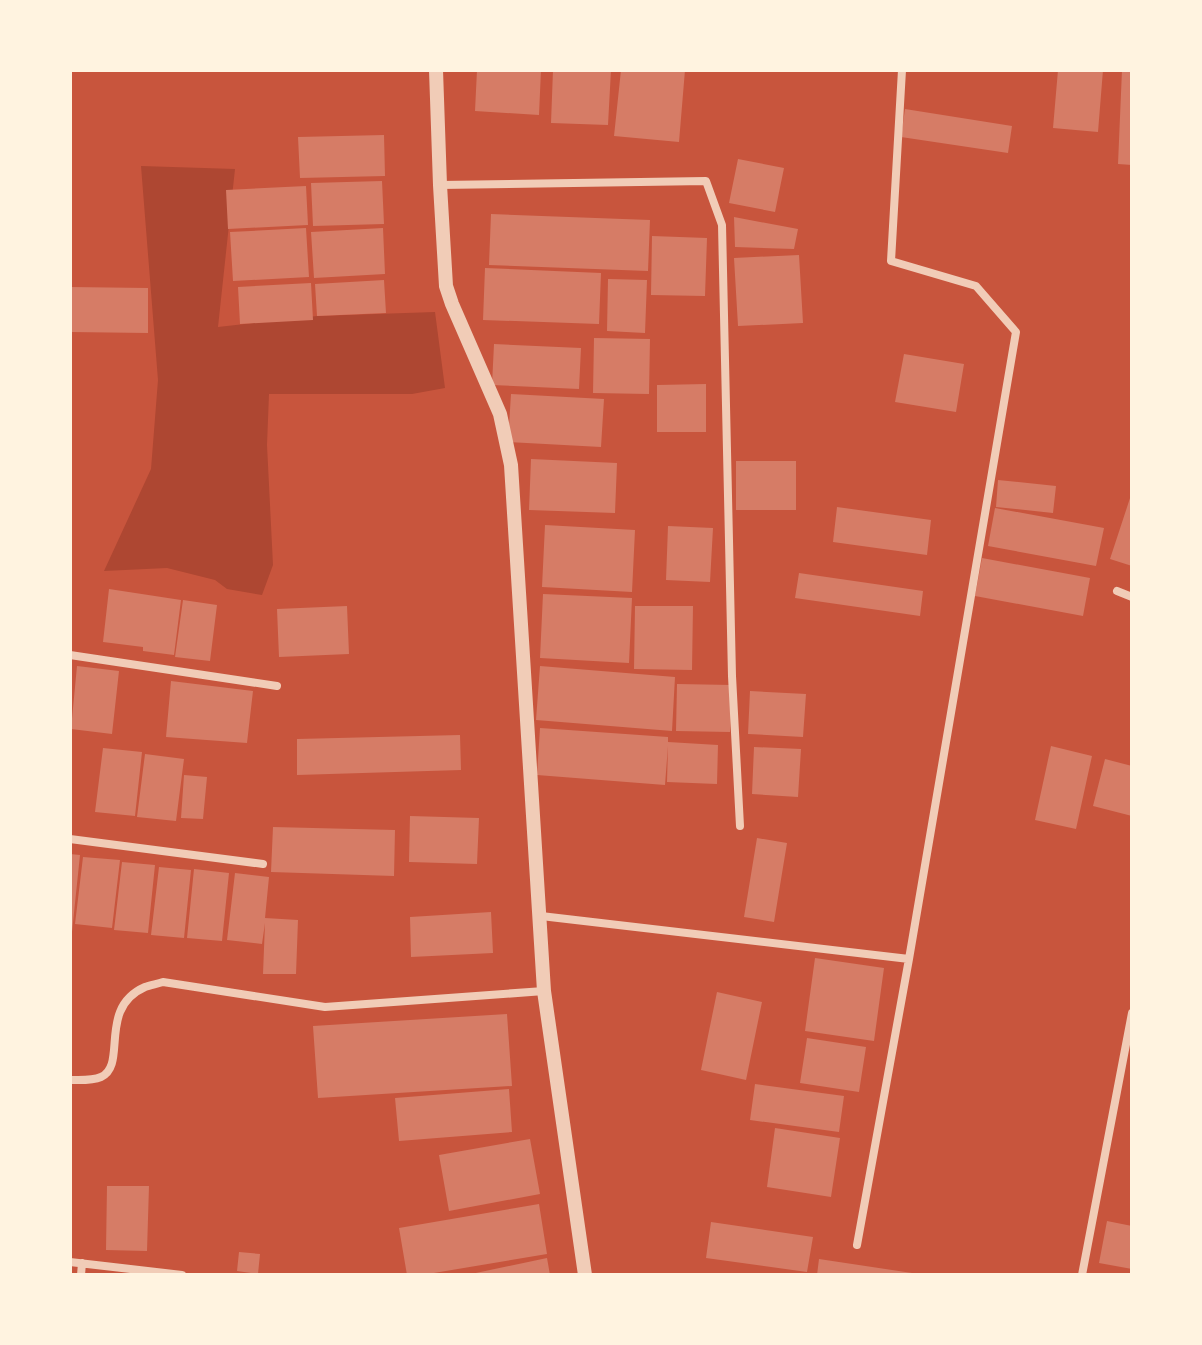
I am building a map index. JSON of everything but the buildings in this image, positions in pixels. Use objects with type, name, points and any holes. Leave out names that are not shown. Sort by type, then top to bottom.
[{"type":"street","points":[[436,70],[446,286],[500,414],[511,465],[544,991],[585,1275]]},
{"type":"street","points":[[857,1245],[1016,332],[976,286],[891,261],[902,70]]},
{"type":"street","points":[[440,185],[706,181],[722,225],[732,676],[740,826]]},
{"type":"street","points":[[1117,591],[1132,597]]},
{"type":"street","points":[[70,655],[277,686]]},
{"type":"street","points":[[70,839],[263,864]]},
{"type":"street","points":[[541,916],[909,959]]},
{"type":"street","points":[[70,1080],[90,1080],[102,1077],[109,1071],[113,1061],[115,1025],[122,1008],[130,997],[144,988],[163,982],[325,1007],[544,991]]},
{"type":"street","points":[[1082,1275],[1132,1013]]},
{"type":"street","points":[[70,1262],[182,1275]]},
{"type":"street","points":[[81,1275],[82,1263]]},
{"type":"shaded area","points":[[141,166],[235,169],[218,327],[317,316],[435,312],[445,388],[412,394],[269,394],[267,445],[273,565],[262,595],[227,589],[215,580],[167,568],[104,571],[151,469],[158,380]]}]
